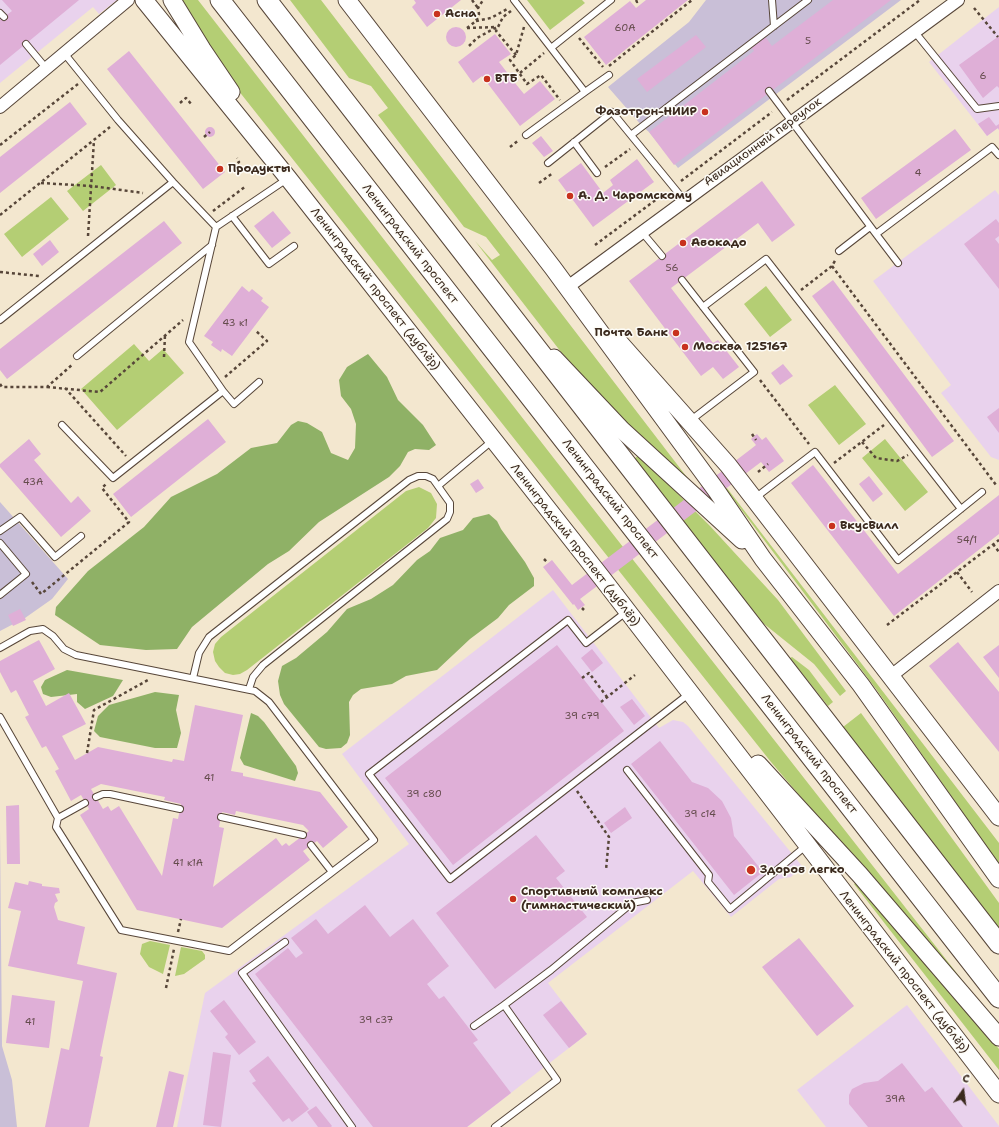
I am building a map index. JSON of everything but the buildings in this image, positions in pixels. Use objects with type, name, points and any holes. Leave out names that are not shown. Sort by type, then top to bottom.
[{"type":"main road","name":"Ленинградский проспект (дублёр)","points":[[144,0],[283,172],[691,692],[999,1094]]},
{"type":"main road","points":[[172,0],[283,172]]},
{"type":"main road","name":"Ленинградский проспект","points":[[220,0],[999,998]]},
{"type":"main road","points":[[267,0],[999,944]]},
{"type":"main road","points":[[347,0],[552,268],[716,490],[763,559],[861,685],[999,879]]},
{"type":"main road","points":[[552,268],[728,465],[999,817]]},
{"type":"main road","points":[[506,308],[622,430],[763,559]]},
{"type":"main road","points":[[691,692],[860,875],[999,1036]]},
{"type":"street","points":[[0,107],[128,0]]},
{"type":"street","name":"Авиационный переулок","points":[[569,286],[641,231],[958,0]]},
{"type":"street","points":[[891,676],[999,591]]},
{"type":"lane","points":[[551,48],[611,0]]},
{"type":"lane","points":[[772,0],[774,26]]},
{"type":"lane","points":[[631,135],[808,0]]},
{"type":"lane","points":[[516,3],[585,92]]},
{"type":"lane","points":[[914,31],[977,109],[999,106]]},
{"type":"lane","points":[[26,44],[46,68]]},
{"type":"lane","points":[[739,52],[744,58]]},
{"type":"lane","points":[[64,53],[118,120],[173,182],[216,226]]},
{"type":"lane","points":[[526,135],[609,74]]},
{"type":"lane","points":[[769,91],[898,263]]},
{"type":"lane","points":[[548,163],[612,112],[684,200]]},
{"type":"lane","points":[[574,142],[597,174]]},
{"type":"lane","points":[[876,234],[992,147],[999,155]]},
{"type":"lane","points":[[260,382],[234,404],[223,391],[189,342],[216,226],[232,216],[283,172]]},
{"type":"lane","points":[[0,320],[173,182]]},
{"type":"lane","points":[[232,216],[269,264],[294,246]]},
{"type":"lane","points":[[840,251],[870,227]]},
{"type":"lane","points":[[641,231],[662,256]]},
{"type":"lane","points":[[77,356],[212,245]]},
{"type":"lane","points":[[703,307],[766,259],[961,509]]},
{"type":"lane","points":[[682,280],[754,372],[690,421]]},
{"type":"lane","points":[[62,424],[112,478],[223,391]]},
{"type":"lane","points":[[438,486],[493,440]]},
{"type":"lane","points":[[754,499],[815,452],[898,560],[982,492]]},
{"type":"lane","points":[[193,678],[199,652],[215,632],[409,480],[418,476],[426,476],[433,479],[450,503],[450,512],[442,524],[263,665],[253,677],[249,689]]},
{"type":"lane","points":[[0,531],[20,517],[55,557],[81,536]]},
{"type":"lane","points":[[0,543],[26,574],[0,595]]},
{"type":"lane","points":[[627,611],[586,642],[568,620],[369,774],[450,879],[691,692]]},
{"type":"lane","points":[[0,648],[30,631],[43,629],[53,636],[64,649],[76,655],[249,689],[261,694],[269,702],[374,840],[229,951],[121,930],[56,827],[58,818],[0,717]]},
{"type":"lane","points":[[627,770],[709,875],[708,882],[730,909],[807,845]]},
{"type":"lane","points":[[96,797],[103,794],[110,794],[180,809]]},
{"type":"lane","points":[[58,818],[85,803]]},
{"type":"lane","points":[[221,817],[303,835]]},
{"type":"lane","points":[[311,845],[332,872]]},
{"type":"lane","points":[[474,1026],[504,1005],[632,904],[647,900]]},
{"type":"lane","points":[[285,942],[242,972],[352,1127]]},
{"type":"lane","points":[[495,1127],[557,1080],[504,1005]]},
{"type":"path","points":[[472,0],[478,8],[479,14],[476,21]]},
{"type":"path","points":[[478,8],[483,0]]},
{"type":"path","points":[[636,0],[637,2],[639,0]]},
{"type":"path","points":[[573,31],[604,69],[692,0]]},
{"type":"path","points":[[595,245],[920,0]]},
{"type":"path","points":[[497,27],[467,28],[476,21],[491,18],[504,13],[516,3]]},
{"type":"path","points":[[469,46],[477,38],[497,27],[503,17],[516,3]]},
{"type":"path","points":[[974,8],[998,37]]},
{"type":"path","points":[[526,16],[516,55],[510,60],[528,84],[541,75],[565,106]]},
{"type":"path","points":[[497,27],[496,31],[516,55]]},
{"type":"path","points":[[520,73],[551,48]]},
{"type":"path","points":[[0,145],[85,79]]},
{"type":"path","points":[[180,103],[186,98],[192,105]]},
{"type":"path","points":[[0,215],[118,120]]},
{"type":"path","points":[[204,137],[210,132]]},
{"type":"path","points":[[87,251],[94,140]]},
{"type":"path","points":[[597,174],[638,144]]},
{"type":"path","points":[[233,167],[239,162],[237,158]]},
{"type":"path","points":[[40,183],[92,186],[157,195]]},
{"type":"path","points":[[206,216],[246,186]]},
{"type":"path","points":[[794,295],[832,266],[840,251]]},
{"type":"path","points":[[832,266],[996,485]]},
{"type":"path","points":[[0,272],[54,278]]},
{"type":"path","points":[[0,384],[2,387],[47,387],[100,392],[197,308]]},
{"type":"path","points":[[218,383],[267,341],[256,331]]},
{"type":"path","points":[[164,357],[165,335]]},
{"type":"path","points":[[47,387],[73,365],[77,356]]},
{"type":"path","points":[[754,372],[815,452]]},
{"type":"path","points":[[65,388],[132,462]]},
{"type":"path","points":[[827,468],[891,420]]},
{"type":"path","points":[[752,434],[756,440]]},
{"type":"path","points":[[862,442],[876,458],[897,461],[915,451]]},
{"type":"path","points":[[758,472],[768,464]]},
{"type":"path","points":[[887,626],[999,540]]},
{"type":"path","points":[[993,544],[999,552]]},
{"type":"path","points":[[544,559],[548,563]]},
{"type":"path","points":[[957,572],[972,592]]},
{"type":"path","points":[[87,753],[94,710],[161,672]]},
{"type":"path","points":[[582,678],[589,673],[607,696]]},
{"type":"path","points":[[601,702],[635,675]]},
{"type":"path","points":[[572,785],[609,837],[606,870]]},
{"type":"path","points":[[166,988],[181,919]]},
{"type":"shaded area","points":[[0,0],[117,0],[99,14],[93,7],[0,83]]},
{"type":"shaded area","points":[[706,0],[901,0],[678,168],[649,132],[608,87],[689,22]]},
{"type":"shaded area","points":[[999,7],[999,130],[997,128],[987,136],[929,62]]},
{"type":"shaded area","points":[[995,190],[999,195],[999,460],[991,457],[941,393],[951,385],[873,281]]},
{"type":"shaded area","points":[[0,502],[68,579],[52,599],[25,618],[0,631]]},
{"type":"shaded area","points":[[553,590],[659,728],[673,720],[683,722],[688,726],[802,866],[791,877],[779,879],[731,917],[693,871],[548,983],[587,1034],[467,1127],[177,1127],[205,993],[409,844],[342,754]]},
{"type":"shaded area","points":[[0,830],[2,1046],[12,1080],[17,1127],[0,1127]]},
{"type":"shaded area","points":[[907,1005],[999,1127],[826,1127],[797,1090]]},
{"type":"green space","points":[[182,0],[198,0],[587,501],[970,990],[967,992],[771,762],[238,90],[208,45]]},
{"type":"green space","points":[[290,0],[321,0],[696,489],[617,415],[561,352],[475,241],[492,260],[500,255],[486,237],[464,227],[378,115],[388,108],[371,86],[349,78]]},
{"type":"green space","points":[[527,0],[582,0],[585,3],[550,30]]},
{"type":"green space","points":[[101,165],[116,185],[83,211],[67,191]]},
{"type":"green space","points":[[51,197],[69,219],[22,257],[4,234]]},
{"type":"green space","points":[[766,286],[792,320],[770,337],[744,304]]},
{"type":"green space","points":[[134,344],[149,361],[163,349],[184,373],[117,430],[81,389]]},
{"type":"green space","points":[[368,354],[387,377],[398,400],[423,425],[436,445],[429,450],[415,449],[408,452],[400,466],[389,477],[319,522],[289,551],[268,564],[192,627],[177,649],[146,650],[100,645],[55,615],[56,607],[88,571],[144,527],[171,497],[217,474],[251,448],[277,443],[291,425],[298,421],[307,423],[322,432],[331,453],[348,460],[355,448],[356,424],[351,409],[341,396],[339,380],[347,367]]},
{"type":"green space","points":[[835,385],[866,424],[839,445],[808,405]]},
{"type":"green space","points":[[885,439],[928,492],[905,511],[862,458]]},
{"type":"green space","points":[[639,455],[710,526],[778,600],[846,691],[840,696],[814,664],[763,623],[634,459]]},
{"type":"green space","points":[[720,479],[999,843],[999,864],[876,689],[719,480]]},
{"type":"green space","points":[[419,487],[431,493],[437,504],[436,518],[428,528],[247,670],[240,674],[233,675],[225,673],[219,667],[215,661],[213,652],[215,644],[221,637],[406,491]]},
{"type":"green space","points":[[489,514],[497,521],[501,529],[525,562],[534,578],[534,586],[509,605],[498,618],[470,639],[437,670],[406,676],[392,684],[361,689],[353,695],[349,702],[350,735],[347,743],[341,748],[326,749],[319,747],[284,704],[280,695],[278,681],[282,666],[296,658],[327,632],[347,609],[371,599],[393,585],[417,560],[430,551],[440,538],[463,530],[473,518]]},
{"type":"green space","points":[[792,657],[809,670],[833,702],[828,706],[790,658]]},
{"type":"green space","points":[[67,670],[123,680],[113,696],[85,709],[77,702],[77,694],[51,697],[43,694],[41,687],[45,680]]},
{"type":"green space","points":[[155,692],[179,695],[176,710],[181,733],[177,748],[155,748],[100,737],[94,731],[98,716],[109,705]]},
{"type":"green space","points":[[251,713],[258,716],[264,722],[296,766],[298,773],[295,781],[244,765],[240,758]]},
{"type":"green space","points":[[861,713],[999,903],[999,928],[843,727]]},
{"type":"green space","points":[[857,882],[999,1049],[999,1070],[854,884]]},
{"type":"green space","points":[[150,941],[170,945],[163,974],[149,967],[140,954],[142,944]]},
{"type":"green space","points":[[181,947],[202,951],[205,955],[205,959],[184,974],[175,976]]},
{"type":"place","name":"Асна","points":[[437,14]]},
{"type":"place","name":"ВТБ","points":[[487,79]]},
{"type":"place","name":"Фазотрон-НИИР","points":[[705,112]]},
{"type":"place","name":"Продукты","points":[[220,169]]},
{"type":"place","name":"А. Д. Чаромскому","points":[[570,196]]},
{"type":"place","name":"Авокадо","points":[[683,243]]},
{"type":"place","name":"Почта Банк","points":[[676,333]]},
{"type":"place","name":"Москва 125167","points":[[685,347]]},
{"type":"place","name":"ВкусВилл","points":[[832,526]]},
{"type":"place","name":"Здоров легко","points":[[751,870]]},
{"type":"place","name":"Спортивный комплекс (гимнастический)","points":[[513,899]]}]
